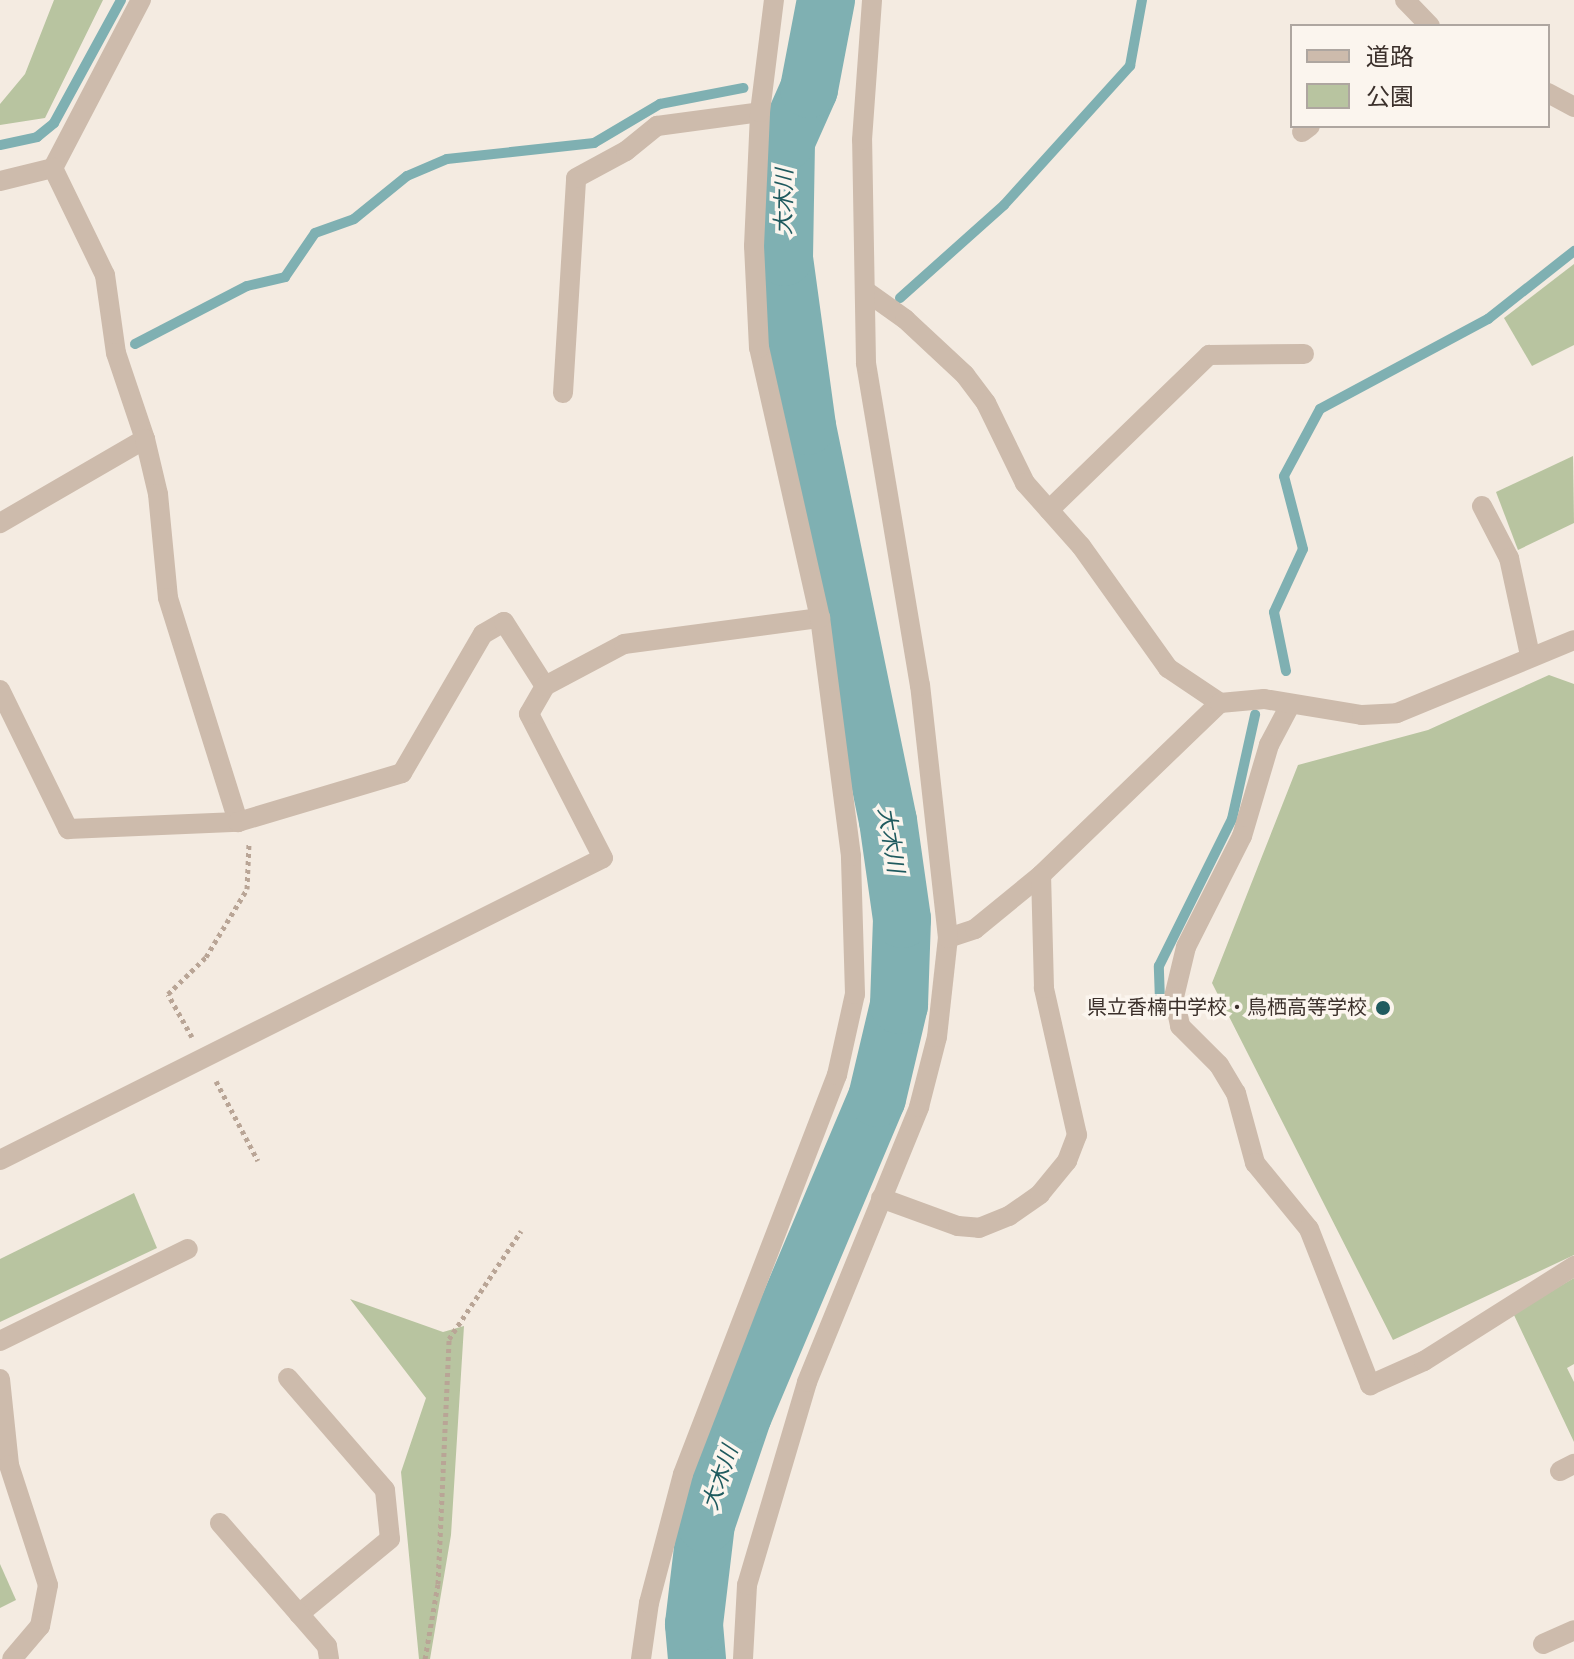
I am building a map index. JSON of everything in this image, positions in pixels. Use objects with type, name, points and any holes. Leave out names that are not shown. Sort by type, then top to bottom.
[{"type":"street","points":[[0,181],[53,168],[141,0]]},
{"type":"street","points":[[641,1659],[649,1603],[683,1474],[837,1075],[855,994],[852,870],[820,618],[759,348],[754,246],[760,112],[774,0]]},
{"type":"street","points":[[743,1659],[747,1585],[807,1382],[919,1107],[937,1037],[948,938],[920,686],[866,363],[862,140],[872,0]]},
{"type":"street","points":[[1405,0],[1428,24]]},
{"type":"street","points":[[1550,94],[1574,107]]},
{"type":"street","points":[[563,393],[576,178],[626,151],[657,126],[760,112]]},
{"type":"street","points":[[53,168],[105,275],[116,353],[145,439],[158,494],[168,598],[242,821]]},
{"type":"street","points":[[867,292],[905,319],[965,375],[986,403],[1025,483],[1049,510],[1168,668],[1220,703]]},
{"type":"street","points":[[1049,510],[1209,355],[1304,354]]},
{"type":"street","points":[[0,523],[145,439]]},
{"type":"street","points":[[1482,506],[1509,558],[1530,655]]},
{"type":"street","points":[[0,1160],[603,858],[529,714],[545,686],[624,644],[820,618]]},
{"type":"street","points":[[0,690],[68,829],[242,821],[402,773],[483,634],[504,622],[545,686]]},
{"type":"street","points":[[948,938],[975,929],[1041,875],[1220,703],[1264,699],[1289,707],[1362,715],[1397,713],[1436,701],[1530,655],[1574,640]]},
{"type":"street","points":[[1289,707],[1269,745],[1242,836],[1186,947],[1174,997],[1180,1026],[1219,1065],[1236,1093],[1255,1163],[1309,1229],[1370,1385],[1424,1361],[1574,1266]]},
{"type":"street","points":[[881,1198],[958,1226],[979,1228],[1009,1216],[1040,1194],[1067,1161],[1077,1135],[1044,988],[1041,875]]},
{"type":"street","points":[[0,1341],[188,1249]]},
{"type":"street","points":[[288,1378],[385,1490],[390,1539],[299,1614]]},
{"type":"street","points":[[0,1379],[9,1465],[48,1585],[40,1626],[12,1659]]},
{"type":"street","points":[[220,1523],[327,1646],[329,1659]]},
{"type":"street","points":[[1543,1644],[1574,1630]]},
{"type":"path","points":[[242,821],[250,856],[247,889],[206,957],[168,994],[258,1161]]},
{"type":"path","points":[[425,1659],[438,1584],[449,1339],[521,1231]]},
{"type":"green space","points":[[54,0],[103,0],[45,118],[0,125],[0,104],[25,74]]},
{"type":"green space","points":[[1574,264],[1574,345],[1532,366],[1504,318]]},
{"type":"green space","points":[[1573,456],[1574,523],[1518,550],[1496,492]]},
{"type":"green space","name":"県立香楠中学校・鳥栖高等学校","points":[[1549,675],[1574,684],[1574,1255],[1393,1340],[1212,983],[1298,765],[1428,730]]},
{"type":"green space","points":[[134,1193],[157,1248],[0,1322],[0,1259]]},
{"type":"green space","points":[[1574,1278],[1574,1364],[1567,1368],[1574,1382],[1574,1442],[1513,1313]]},
{"type":"green space","points":[[350,1299],[443,1332],[464,1326],[451,1535],[430,1659],[419,1659],[401,1472],[426,1398]]},
{"type":"green space","points":[[0,1564],[16,1600],[0,1608]]},
{"type":"waterway","points":[[0,145],[37,137],[54,123],[121,0]]},
{"type":"waterway","name":"大木川","points":[[697,1659],[694,1624],[706,1524],[743,1415],[877,1098],[899,1005],[902,919],[888,821],[807,426],[784,257],[786,141],[809,89],[826,0]]},
{"type":"waterway","points":[[900,298],[1004,205],[1130,66],[1142,0]]},
{"type":"waterway","points":[[135,344],[247,286],[285,277],[315,233],[354,219],[407,176],[447,159],[594,143],[660,104],[743,88]]},
{"type":"waterway","points":[[1286,671],[1274,612],[1303,549],[1284,476],[1320,409],[1488,319],[1574,251]]},
{"type":"waterway","points":[[1160,1001],[1159,966],[1232,819],[1255,715]]},
{"type":"place","name":"県立香楠中学校・鳥栖高等学校","points":[[1383,1008]]}]
